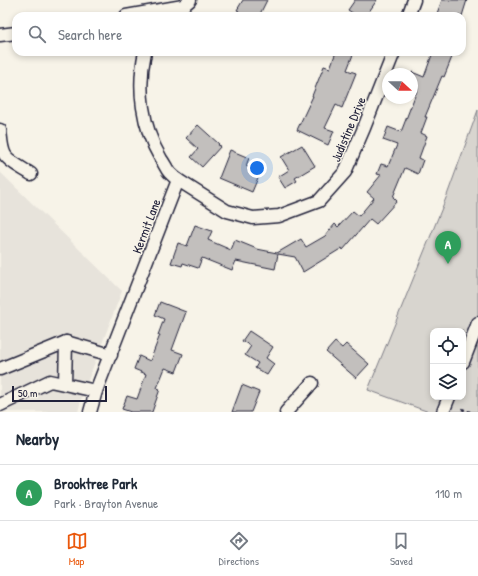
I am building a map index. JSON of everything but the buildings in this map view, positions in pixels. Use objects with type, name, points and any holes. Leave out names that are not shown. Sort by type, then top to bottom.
[{"type":"street","points":[[163,12],[184,6],[190,0]]},
{"type":"street","points":[[410,12],[414,0]]},
{"type":"street","points":[[0,35],[12,34]]},
{"type":"street","points":[[144,56],[141,83],[147,124],[158,153],[169,172],[178,180]]},
{"type":"street","name":"Judistine Drive","points":[[178,180],[227,211],[253,218],[280,216],[319,201],[345,172],[392,56]]},
{"type":"street","points":[[0,130],[3,152],[5,156],[31,174]]},
{"type":"street","name":"Kermit Lane","points":[[90,412],[96,392],[178,180]]},
{"type":"street","points":[[466,354],[478,323]]},
{"type":"street","points":[[0,369],[66,342],[111,355]]},
{"type":"street","points":[[65,384],[66,342]]},
{"type":"street","points":[[0,405],[50,381],[96,392]]},
{"type":"street","points":[[286,412],[312,383]]},
{"type":"street","points":[[443,412],[448,400]]},
{"type":"path","points":[[462,409],[470,412]]},
{"type":"shaded area","points":[[478,110],[478,412],[429,412],[368,390],[446,198]]},
{"type":"shaded area","points":[[0,172],[122,291],[82,396],[78,412],[0,412]]},
{"type":"place","name":"Brooktree Park","points":[[448,264]]}]
